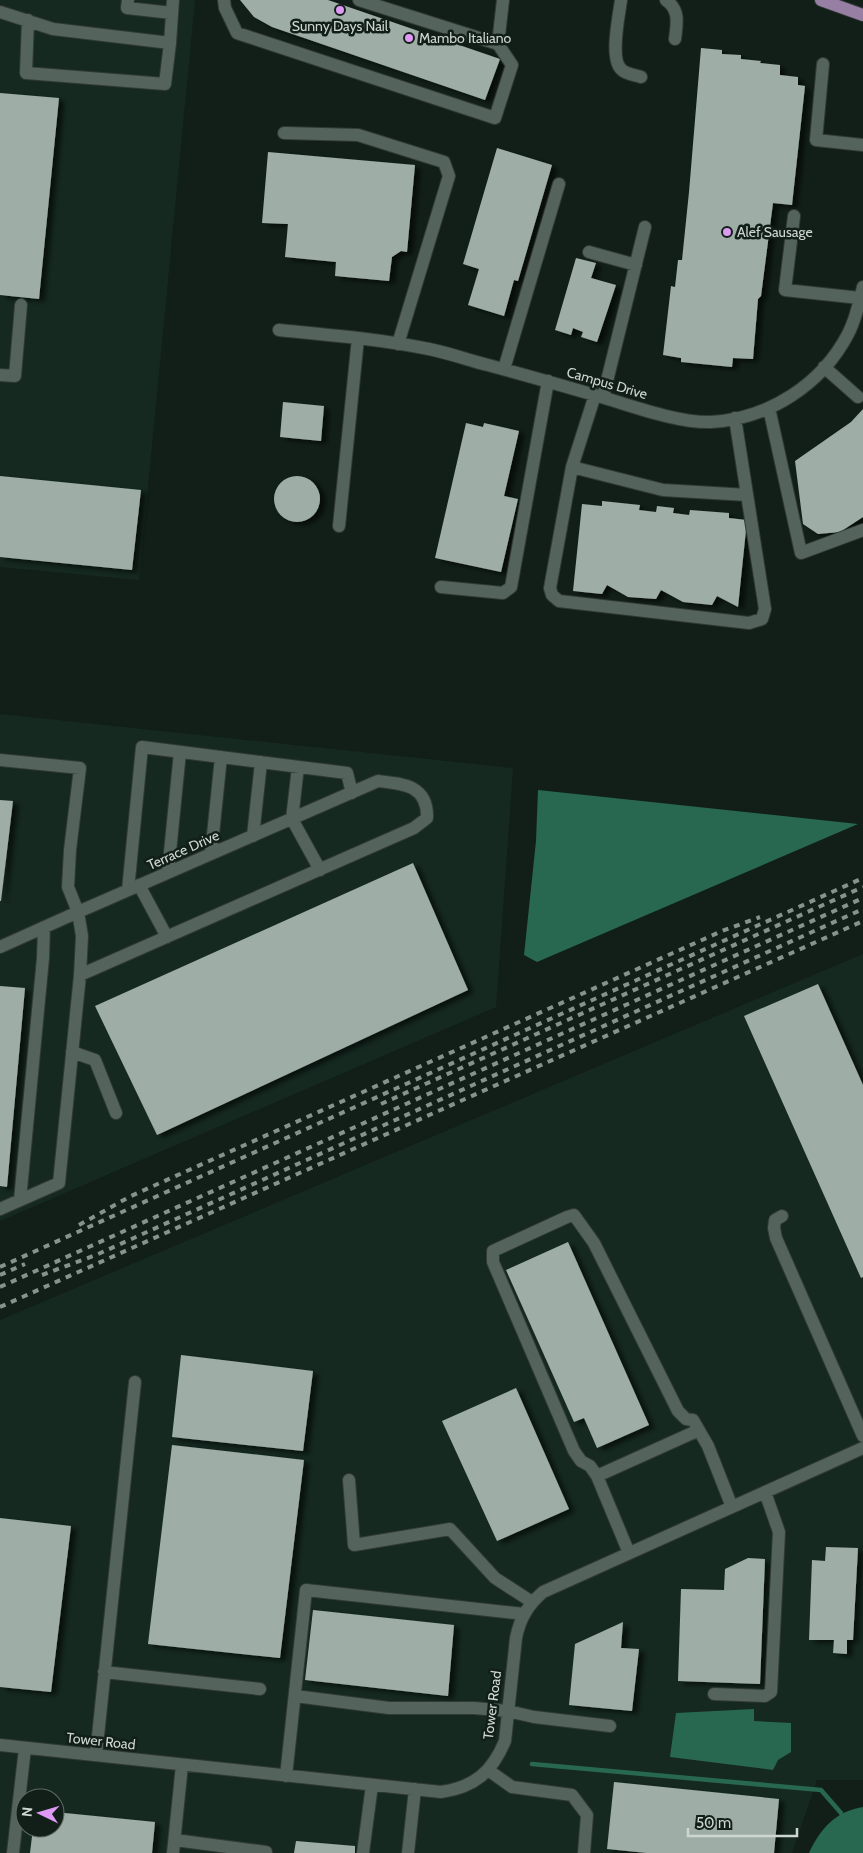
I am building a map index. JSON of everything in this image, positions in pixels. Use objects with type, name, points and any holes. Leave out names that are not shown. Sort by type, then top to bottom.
[{"type":"main road","points":[[821,0],[863,14]]},
{"type":"street","points":[[28,20],[26,73],[165,84],[172,6],[128,8],[128,0]]},
{"type":"street","points":[[224,0],[225,8],[237,33],[495,118],[512,65],[498,44],[359,0]]},
{"type":"street","points":[[498,44],[503,0]]},
{"type":"street","points":[[621,0],[614,54],[617,65],[623,72],[641,76]]},
{"type":"street","points":[[666,0],[673,5],[677,18],[675,39]]},
{"type":"street","points":[[0,12],[53,29],[170,43]]},
{"type":"street","points":[[823,64],[816,140],[863,145]]},
{"type":"street","points":[[284,134],[358,135],[444,162],[450,176],[398,344]]},
{"type":"street","points":[[504,370],[559,184]]},
{"type":"street","points":[[794,216],[785,290],[862,293]]},
{"type":"street","points":[[645,227],[599,396],[572,467],[550,588],[552,596],[559,601],[749,623],[762,619],[765,609],[735,418]]},
{"type":"street","points":[[589,252],[636,264]]},
{"type":"street","name":"Campus Drive","points":[[279,330],[358,338],[429,349],[661,414],[711,422],[744,416],[768,408],[783,402],[804,388],[837,352],[859,319],[862,293]]},
{"type":"street","points":[[0,375],[14,376],[21,305]]},
{"type":"street","points":[[339,526],[358,338]]},
{"type":"street","points":[[824,367],[858,397]]},
{"type":"street","points":[[441,587],[503,593],[510,587],[548,381]]},
{"type":"street","points":[[768,408],[801,553],[863,530]]},
{"type":"street","points":[[572,467],[663,490],[747,495]]},
{"type":"street","points":[[167,937],[134,887],[142,747],[347,773],[352,793]]},
{"type":"street","points":[[168,872],[180,752]]},
{"type":"street","points":[[211,854],[221,757]]},
{"type":"street","points":[[0,760],[80,768],[70,850],[68,887],[78,912],[82,936],[80,975],[59,1183],[0,1209]]},
{"type":"street","points":[[252,836],[261,762]]},
{"type":"street","points":[[80,975],[320,870],[292,819],[298,767]]},
{"type":"street","name":"Terrace Drive","points":[[0,947],[378,781],[413,788],[422,795],[428,807],[428,818],[414,828],[320,870]]},
{"type":"street","points":[[20,1200],[43,958],[44,927]]},
{"type":"street","points":[[72,1052],[95,1060],[116,1113]]},
{"type":"street","points":[[629,1553],[597,1476],[590,1466],[581,1461],[574,1451],[502,1285],[492,1256],[493,1251],[567,1217],[574,1216],[594,1243],[678,1411],[686,1419],[693,1420],[708,1446],[732,1507]]},
{"type":"street","points":[[782,1216],[775,1220],[776,1238],[863,1436]]},
{"type":"street","points":[[96,1755],[135,1382]]},
{"type":"street","points":[[597,1476],[699,1430]]},
{"type":"street","name":"Tower Road","points":[[0,1745],[441,1792],[457,1790],[478,1780],[499,1756],[505,1741],[516,1638],[524,1614],[532,1602],[543,1592],[863,1448]]},
{"type":"street","points":[[349,1480],[354,1545],[450,1529],[495,1578],[532,1602]]},
{"type":"street","points":[[714,1694],[765,1696],[771,1692],[779,1532],[765,1492]]},
{"type":"street","points":[[286,1776],[306,1590],[524,1614]]},
{"type":"street","points":[[104,1672],[260,1689]]},
{"type":"street","points":[[295,1696],[389,1708],[474,1708],[508,1711],[610,1726]]},
{"type":"street","points":[[13,1853],[25,1748]]},
{"type":"street","points":[[173,1853],[182,1765]]},
{"type":"street","points":[[488,1770],[512,1788],[572,1795],[587,1815],[584,1853]]},
{"type":"street","points":[[363,1853],[372,1785]]},
{"type":"street","points":[[408,1853],[415,1789]]},
{"type":"street","points":[[175,1840],[266,1853]]},
{"type":"shaded area","points":[[0,0],[195,0],[139,580],[0,567]]},
{"type":"shaded area","points":[[0,714],[513,768],[496,1007],[0,1221]]},
{"type":"shaded area","points":[[538,790],[858,824],[537,962],[524,955],[536,841]]},
{"type":"shaded area","points":[[863,954],[863,1780],[817,1780],[792,1853],[0,1853],[0,1320]]},
{"type":"shaded area","points":[[754,1709],[754,1721],[791,1723],[791,1752],[778,1760],[773,1770],[670,1757],[676,1713]]},
{"type":"shaded area","points":[[863,1807],[863,1853],[809,1853],[818,1836],[830,1822],[845,1812]]},
{"type":"building","points":[[240,0],[328,0],[500,59],[485,100],[272,27],[254,17]]},
{"type":"building","name":"Alef Sausage","points":[[701,48],[722,50],[722,54],[741,55],[741,59],[780,65],[780,75],[798,77],[798,85],[805,86],[792,205],[773,203],[761,296],[758,299],[753,359],[733,358],[732,367],[681,362],[681,358],[663,355],[671,286],[675,287],[678,260],[682,260]]},
{"type":"building","points":[[0,93],[59,98],[39,299],[0,295]]},
{"type":"building","points":[[497,148],[552,165],[518,281],[514,280],[504,316],[468,305],[479,269],[463,264]]},
{"type":"building","points":[[268,152],[415,165],[407,252],[401,251],[392,257],[389,281],[335,276],[336,262],[285,257],[288,224],[262,223]]},
{"type":"building","points":[[576,258],[596,263],[591,278],[616,285],[597,342],[581,337],[583,332],[573,328],[571,335],[555,330]]},
{"type":"building","points":[[283,402],[324,406],[321,441],[280,437]]},
{"type":"building","points":[[863,409],[863,517],[840,532],[818,534],[803,524],[795,461],[851,422]]},
{"type":"building","points":[[466,423],[483,427],[484,423],[519,431],[504,496],[518,499],[501,572],[435,558]]},
{"type":"building","points":[[0,476],[141,490],[132,570],[0,557]]},
{"type":"building","points":[[297,476],[310,480],[316,486],[320,499],[316,512],[310,518],[297,522],[284,518],[278,512],[274,499],[278,486],[284,480]]},
{"type":"building","points":[[602,501],[640,505],[639,510],[656,512],[657,506],[674,508],[673,513],[689,515],[690,510],[729,513],[729,518],[747,520],[738,607],[717,596],[712,605],[683,602],[661,590],[656,599],[628,597],[607,585],[602,594],[573,591],[582,504],[602,506]]},
{"type":"building","points":[[0,800],[13,801],[1,901],[0,901]]},
{"type":"building","points":[[413,863],[468,990],[157,1135],[95,1006]]},
{"type":"building","points":[[818,984],[863,1085],[863,1277],[861,1278],[744,1016]]},
{"type":"building","points":[[0,986],[25,988],[7,1187],[0,1186]]},
{"type":"building","points":[[568,1242],[649,1425],[597,1448],[584,1418],[574,1422],[506,1270]]},
{"type":"building","points":[[181,1355],[313,1371],[303,1451],[172,1437]]},
{"type":"building","points":[[516,1388],[569,1509],[497,1541],[442,1421]]},
{"type":"building","points":[[172,1445],[304,1460],[280,1658],[148,1644]]},
{"type":"building","points":[[0,1518],[71,1526],[51,1692],[0,1687]]},
{"type":"building","points":[[826,1547],[858,1548],[853,1640],[847,1640],[847,1654],[833,1653],[834,1640],[809,1640],[812,1560],[825,1561]]},
{"type":"building","points":[[748,1558],[765,1559],[760,1684],[678,1681],[681,1589],[724,1590],[725,1569]]},
{"type":"building","points":[[313,1610],[454,1625],[448,1696],[305,1680]]},
{"type":"building","points":[[623,1622],[621,1648],[639,1649],[632,1711],[569,1705],[575,1644]]},
{"type":"building","points":[[614,1782],[779,1799],[774,1853],[647,1853],[607,1849]]},
{"type":"building","points":[[65,1813],[155,1822],[152,1853],[30,1853],[32,1838],[65,1838]]},
{"type":"building","points":[[296,1841],[355,1846],[355,1853],[294,1853]]},
{"type":"waterway","points":[[532,1764],[821,1790],[841,1813]]},
{"type":"railway","points":[[0,1267],[863,878]]},
{"type":"railway","points":[[381,1104],[863,887]]},
{"type":"railway","points":[[0,1287],[863,898]]},
{"type":"railway","points":[[42,1275],[96,1255],[863,909]]},
{"type":"railway","points":[[79,1225],[131,1196],[722,931],[760,917]]},
{"type":"railway","points":[[0,1307],[863,921]]},
{"type":"railway","points":[[0,1275],[25,1264]]},
{"type":"place","name":"Sunny Days Nail","points":[[340,10]]},
{"type":"place","name":"Mambo Italiano","points":[[409,38]]},
{"type":"place","name":"Alef Sausage","points":[[727,232]]}]
